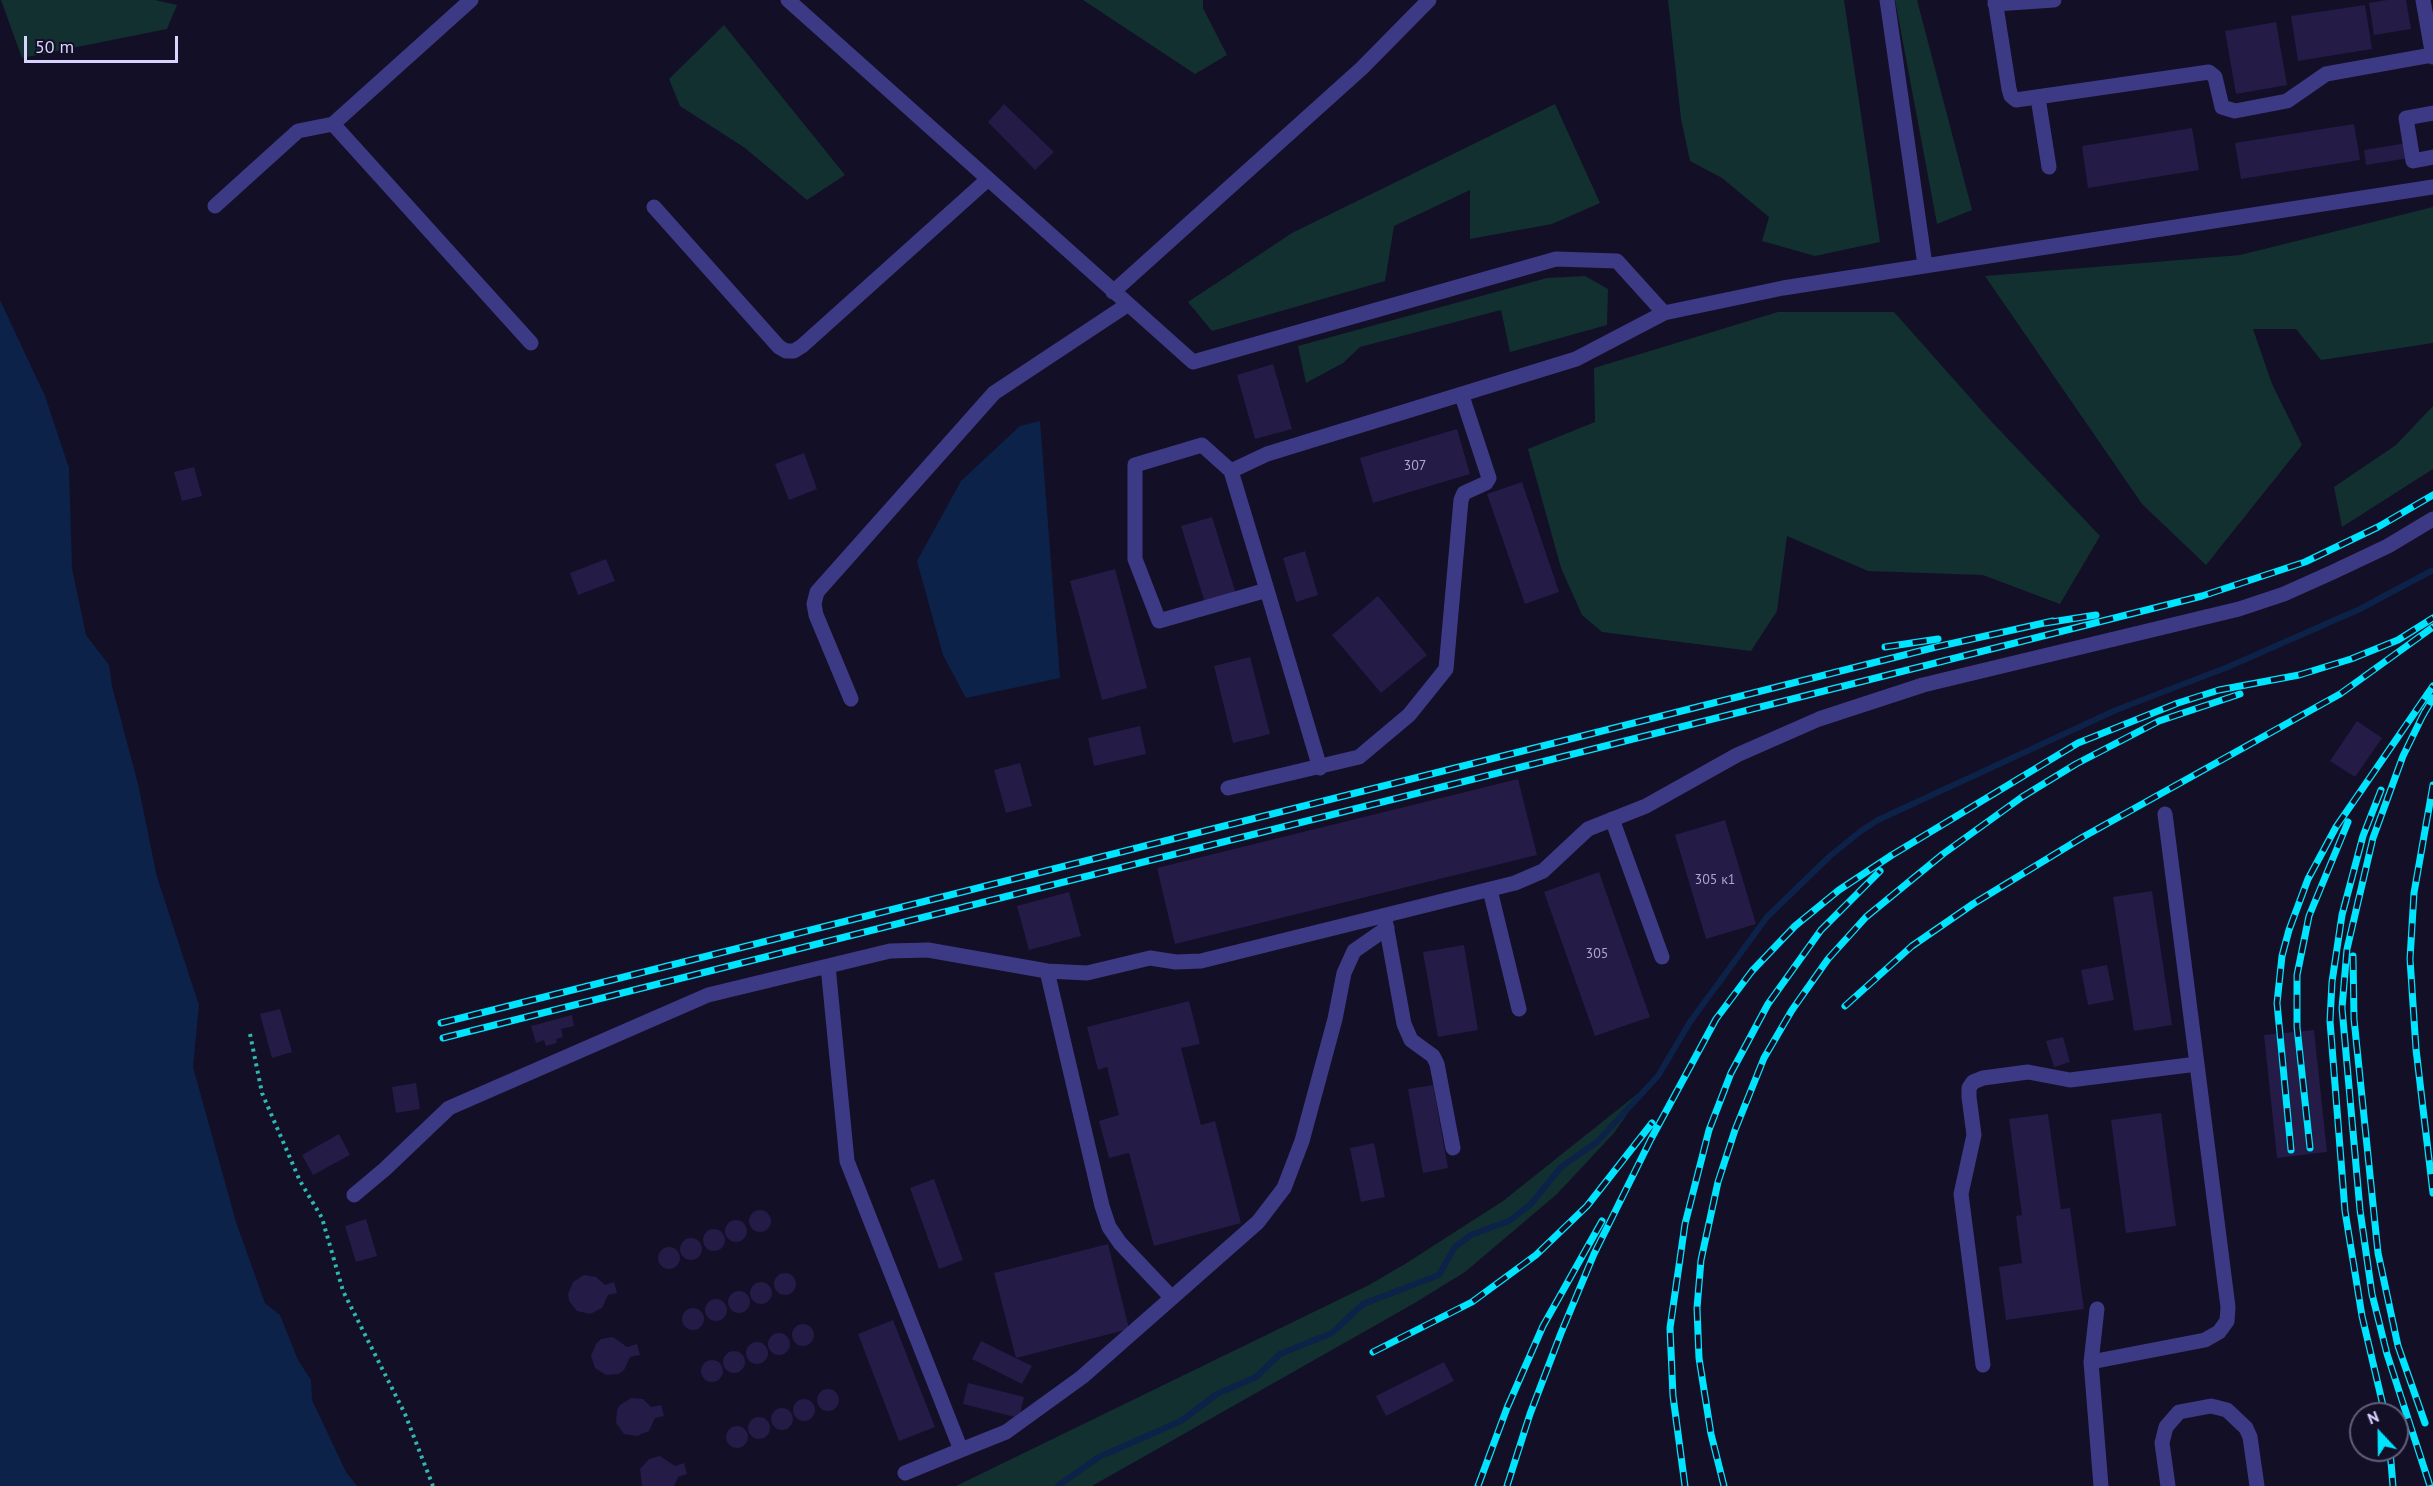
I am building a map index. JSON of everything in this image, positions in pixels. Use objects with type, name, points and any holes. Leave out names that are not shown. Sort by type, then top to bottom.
[{"type":"street","points":[[215,206],[298,131],[333,124],[471,0]]},
{"type":"street","points":[[788,0],[1193,362],[1556,259],[1617,261],[1664,314]]},
{"type":"street","points":[[1113,292],[1362,68],[1428,0]]},
{"type":"street","points":[[1887,0],[1925,265]]},
{"type":"street","points":[[2054,0],[1995,2],[2011,96],[2016,100],[2209,72],[2215,77],[2222,107],[2235,111],[2287,100],[2326,74],[2432,56],[2423,0]]},
{"type":"street","points":[[2038,98],[2049,167]]},
{"type":"street","points":[[2433,113],[2406,118],[2413,160],[2433,157]]},
{"type":"street","points":[[333,124],[531,344]]},
{"type":"street","points":[[654,207],[779,347],[786,351],[794,351],[987,180]]},
{"type":"street","points":[[1232,471],[1267,454],[1462,396],[1576,359],[1664,314],[1783,288],[2433,187]]},
{"type":"street","points":[[851,699],[816,615],[814,604],[817,592],[994,393],[1127,304]]},
{"type":"street","points":[[1228,788],[1359,757],[1408,715],[1446,669],[1461,500],[1464,493],[1486,483],[1489,478],[1462,396]]},
{"type":"street","points":[[1267,590],[1160,621],[1135,559],[1135,465],[1202,446],[1232,471],[1320,768]]},
{"type":"street","points":[[354,1195],[449,1108],[708,994],[890,951],[928,950],[1047,971],[1087,973],[1150,958],[1176,962],[1201,962],[1386,922],[1530,879],[1543,872],[1588,830],[1646,806],[1737,755],[1819,719],[1923,685],[2239,609],[2284,594],[2333,572],[2388,546],[2433,519]]},
{"type":"street","points":[[2091,1362],[2205,1340],[2219,1332],[2227,1321],[2228,1307],[2165,814]]},
{"type":"street","points":[[1612,819],[1662,957]]},
{"type":"street","points":[[1490,890],[1519,1009]]},
{"type":"street","points":[[1386,922],[1406,1033],[1432,1056],[1437,1064],[1453,1149]]},
{"type":"street","points":[[905,1473],[1006,1432],[1082,1377],[1258,1222],[1284,1188],[1302,1141],[1335,1019],[1344,973],[1354,951],[1386,922]]},
{"type":"street","points":[[828,966],[847,1161],[961,1450]]},
{"type":"street","points":[[1047,971],[1101,1206],[1109,1227],[1120,1243],[1172,1298]]},
{"type":"street","points":[[1983,1365],[1961,1194],[1974,1135],[1969,1097],[1969,1088],[1973,1082],[2028,1072],[2070,1080],[2197,1064]]},
{"type":"street","points":[[2097,1309],[2091,1362],[2101,1486]]},
{"type":"street","points":[[2168,1486],[2162,1443],[2166,1426],[2179,1412],[2211,1406],[2227,1410],[2246,1428],[2250,1437],[2257,1486]]},
{"type":"path","points":[[250,1034],[262,1093],[300,1181],[322,1218],[343,1291],[405,1414],[433,1486]]},
{"type":"green space","points":[[1,0],[155,0],[177,5],[167,29],[22,58]]},
{"type":"green space","points":[[1083,0],[1203,0],[1203,8],[1227,55],[1195,74]]},
{"type":"green space","points":[[1668,0],[1844,0],[1880,242],[1815,256],[1762,241],[1769,217],[1722,178],[1690,161],[1681,119]]},
{"type":"green space","points":[[1895,0],[1917,0],[1972,210],[1937,224]]},
{"type":"green space","points":[[724,25],[845,175],[807,200],[745,148],[680,106],[669,79]]},
{"type":"green space","points":[[1555,104],[1600,203],[1552,224],[1470,239],[1470,190],[1394,226],[1385,281],[1212,331],[1188,302],[1292,233]]},
{"type":"green space","points":[[2433,207],[2433,343],[2321,360],[2296,329],[2253,329],[2272,384],[2302,445],[2206,565],[2142,504],[1985,276],[2240,255]]},
{"type":"green space","points":[[1585,276],[1608,289],[1607,325],[1510,352],[1501,310],[1360,347],[1343,363],[1306,383],[1298,346],[1547,278]]},
{"type":"green space","points":[[1778,312],[1894,312],[1990,420],[2100,536],[2060,604],[1983,575],[1868,571],[1787,536],[1777,611],[1751,651],[1602,632],[1582,615],[1561,568],[1528,449],[1595,422],[1594,368]]},
{"type":"green space","points":[[2433,406],[2433,469],[2342,527],[2334,487],[2396,445]]},
{"type":"green space","points":[[1646,1087],[1614,1133],[1557,1194],[1465,1272],[1413,1304],[1092,1486],[956,1486],[1369,1285],[1503,1201]]},
{"type":"water","points":[[0,300],[45,396],[69,468],[72,568],[86,635],[109,665],[112,686],[138,784],[157,877],[199,1005],[193,1067],[236,1222],[265,1303],[280,1315],[298,1360],[311,1380],[312,1400],[346,1472],[357,1486],[0,1486]]},
{"type":"water","points":[[1040,421],[1060,678],[966,698],[943,655],[917,561],[961,481],[1020,426]]},
{"type":"building","points":[[2406,0],[2411,29],[2374,35],[2369,3]]},
{"type":"building","points":[[2365,5],[2372,49],[2298,61],[2291,16]]},
{"type":"building","points":[[2276,22],[2287,85],[2236,94],[2225,31]]},
{"type":"building","points":[[1004,104],[1054,152],[1035,170],[988,122]]},
{"type":"building","points":[[2354,124],[2360,160],[2241,179],[2235,143]]},
{"type":"building","points":[[2192,128],[2199,170],[2088,188],[2082,146]]},
{"type":"building","points":[[2407,143],[2409,158],[2366,165],[2364,150]]},
{"type":"building","points":[[1273,364],[1292,429],[1255,439],[1237,375]]},
{"type":"building","points":[[1457,429],[1470,474],[1373,503],[1360,458]]},
{"type":"building","points":[[804,453],[817,489],[789,500],[775,464]]},
{"type":"building","points":[[194,467],[202,496],[182,501],[174,472]]},
{"type":"building","points":[[1522,482],[1559,592],[1525,604],[1487,494]]},
{"type":"building","points":[[1212,517],[1237,597],[1206,606],[1181,526]]},
{"type":"building","points":[[1305,551],[1318,595],[1296,602],[1283,558]]},
{"type":"building","points":[[606,559],[615,581],[578,595],[570,573]]},
{"type":"building","points":[[1115,569],[1147,688],[1102,700],[1070,581]]},
{"type":"building","points":[[1378,596],[1427,655],[1381,693],[1332,635]]},
{"type":"building","points":[[1250,657],[1270,734],[1233,743],[1214,666]]},
{"type":"building","points":[[2357,721],[2382,738],[2355,777],[2330,761]]},
{"type":"building","points":[[1140,726],[1146,754],[1094,766],[1088,738]]},
{"type":"building","points":[[1020,763],[1032,806],[1006,813],[994,770]]},
{"type":"building","points":[[1518,779],[1537,855],[1175,944],[1157,868]]},
{"type":"building","points":[[1725,820],[1756,924],[1706,939],[1675,835]]},
{"type":"building","points":[[1599,872],[1650,1017],[1595,1036],[1544,892]]},
{"type":"building","points":[[2152,891],[2172,1025],[2134,1031],[2113,897]]},
{"type":"building","points":[[1069,892],[1081,936],[1029,950],[1017,906]]},
{"type":"building","points":[[1464,945],[1478,1030],[1438,1037],[1423,952]]},
{"type":"building","points":[[2107,965],[2114,1000],[2088,1005],[2081,970]]},
{"type":"building","points":[[1189,1001],[1200,1044],[1181,1048],[1201,1125],[1215,1121],[1241,1223],[1154,1246],[1129,1153],[1109,1158],[1099,1121],[1119,1115],[1107,1067],[1098,1070],[1087,1027]]},
{"type":"building","points":[[280,1009],[292,1052],[272,1058],[260,1014]]},
{"type":"building","points":[[572,1015],[574,1026],[561,1029],[563,1037],[556,1039],[557,1043],[546,1046],[544,1040],[536,1043],[531,1026]]},
{"type":"building","points":[[2314,1030],[2327,1152],[2277,1158],[2264,1035]]},
{"type":"building","points":[[2063,1037],[2070,1062],[2054,1067],[2046,1041]]},
{"type":"building","points":[[416,1083],[420,1109],[396,1113],[392,1087]]},
{"type":"building","points":[[1433,1085],[1448,1168],[1423,1173],[1408,1089]]},
{"type":"building","points":[[2161,1113],[2176,1226],[2126,1233],[2111,1120]]},
{"type":"building","points":[[2048,1114],[2061,1209],[2070,1208],[2084,1309],[2006,1320],[1999,1267],[2022,1263],[2016,1216],[2022,1215],[2009,1119]]},
{"type":"building","points":[[339,1134],[350,1155],[313,1175],[302,1155]]},
{"type":"building","points":[[1374,1143],[1385,1197],[1361,1202],[1350,1148]]},
{"type":"building","points":[[934,1179],[963,1260],[939,1269],[910,1188]]},
{"type":"building","points":[[760,1210],[768,1213],[771,1221],[768,1229],[760,1232],[752,1229],[749,1221],[752,1213]]},
{"type":"building","points":[[366,1219],[377,1256],[356,1262],[345,1226]]},
{"type":"building","points":[[736,1220],[744,1223],[747,1231],[744,1239],[736,1242],[728,1239],[725,1231],[728,1223]]},
{"type":"building","points":[[714,1229],[722,1232],[725,1240],[722,1248],[714,1251],[706,1248],[703,1240],[706,1232]]},
{"type":"building","points":[[691,1238],[699,1241],[702,1249],[699,1257],[691,1260],[683,1257],[680,1249],[683,1241]]},
{"type":"building","points":[[1108,1244],[1129,1329],[1016,1358],[994,1273]]},
{"type":"building","points":[[669,1247],[677,1250],[680,1258],[677,1266],[669,1269],[661,1266],[658,1258],[661,1250]]},
{"type":"building","points":[[785,1273],[793,1276],[796,1284],[793,1292],[785,1295],[777,1292],[774,1284],[777,1276]]},
{"type":"building","points":[[584,1275],[596,1277],[605,1285],[614,1282],[617,1293],[608,1295],[602,1308],[590,1314],[577,1311],[569,1301],[568,1294],[573,1282]]},
{"type":"building","points":[[761,1282],[769,1285],[772,1293],[769,1301],[761,1304],[753,1301],[750,1293],[753,1285]]},
{"type":"building","points":[[739,1291],[747,1294],[750,1302],[747,1310],[739,1313],[731,1310],[728,1302],[731,1294]]},
{"type":"building","points":[[716,1299],[724,1302],[727,1310],[724,1318],[716,1321],[708,1318],[705,1310],[708,1302]]},
{"type":"building","points":[[693,1308],[701,1311],[704,1319],[701,1327],[693,1330],[685,1327],[682,1319],[685,1311]]},
{"type":"building","points":[[893,1320],[935,1427],[899,1441],[858,1334]]},
{"type":"building","points":[[803,1324],[811,1327],[814,1335],[811,1343],[803,1346],[795,1343],[792,1335],[795,1327]]},
{"type":"building","points":[[779,1333],[787,1336],[790,1344],[787,1352],[779,1355],[771,1352],[768,1344],[771,1336]]},
{"type":"building","points":[[613,1337],[627,1347],[637,1344],[640,1355],[630,1357],[624,1370],[619,1374],[606,1375],[595,1368],[591,1356],[601,1339]]},
{"type":"building","points":[[981,1341],[1032,1366],[1022,1384],[972,1359]]},
{"type":"building","points":[[757,1342],[765,1345],[768,1353],[765,1361],[757,1364],[749,1361],[746,1353],[749,1345]]},
{"type":"building","points":[[734,1351],[742,1354],[745,1362],[742,1370],[734,1373],[726,1370],[723,1362],[726,1354]]},
{"type":"building","points":[[712,1360],[720,1363],[723,1371],[720,1379],[712,1382],[704,1379],[701,1371],[704,1363]]},
{"type":"building","points":[[1444,1362],[1454,1381],[1386,1416],[1376,1396]]},
{"type":"building","points":[[968,1383],[1024,1397],[1019,1418],[963,1404]]},
{"type":"building","points":[[828,1389],[836,1392],[839,1400],[836,1408],[828,1411],[820,1408],[817,1400],[820,1392]]},
{"type":"building","points":[[631,1398],[643,1399],[651,1407],[661,1405],[664,1416],[655,1418],[649,1431],[637,1436],[624,1434],[616,1423],[617,1410],[620,1405]]},
{"type":"building","points":[[804,1399],[812,1402],[815,1410],[812,1418],[804,1421],[796,1418],[793,1410],[796,1402]]},
{"type":"building","points":[[782,1408],[790,1411],[793,1419],[790,1427],[782,1430],[774,1427],[771,1419],[774,1411]]},
{"type":"building","points":[[759,1417],[767,1420],[770,1428],[767,1436],[759,1439],[751,1436],[748,1428],[751,1420]]},
{"type":"building","points":[[737,1426],[745,1429],[748,1437],[745,1445],[737,1448],[729,1445],[726,1437],[729,1429]]},
{"type":"building","points":[[660,1456],[675,1466],[684,1463],[687,1474],[678,1477],[674,1486],[642,1486],[640,1469],[649,1459]]},
{"type":"waterway","points":[[1058,1486],[1099,1457],[1181,1421],[1217,1394],[1256,1377],[1280,1354],[1332,1333],[1363,1304],[1439,1275],[1455,1247],[1471,1235],[1509,1221],[1531,1204],[1561,1167],[1597,1142],[1658,1076],[1690,1022],[1767,917],[1830,856],[1861,831],[1878,820],[2116,710],[2228,667],[2360,609],[2433,570]]},
{"type":"railway","points":[[443,1038],[2202,596],[2305,562],[2378,527],[2433,495]]},
{"type":"railway","points":[[2045,623],[2096,615]]},
{"type":"railway","points":[[1507,1486],[1530,1414],[1561,1333],[1594,1254],[1651,1139],[1716,1019],[1752,971],[1795,926],[1839,890],[1892,855],[2078,743],[2178,703],[2219,690],[2299,675],[2351,659],[2398,640],[2433,618]]},
{"type":"railway","points":[[441,1023],[1936,647],[2053,621]]},
{"type":"railway","points":[[1845,1006],[1912,946],[1973,904],[2083,837],[2340,694],[2433,627]]},
{"type":"railway","points":[[1885,647],[1938,639]]},
{"type":"railway","points":[[2291,1150],[2277,1003],[2282,956],[2289,930],[2308,879],[2336,827],[2433,686]]},
{"type":"railway","points":[[1724,1486],[1711,1434],[1699,1358],[1697,1308],[1701,1260],[1718,1182],[1735,1130],[1764,1058],[1792,1010],[1828,959],[1866,917],[1943,854],[2022,797],[2076,764],[2159,721],[2240,694]]},
{"type":"railway","points":[[2422,717],[2433,698]]},
{"type":"railway","points":[[2425,711],[2403,756],[2373,838],[2347,949],[2342,1008],[2360,1210],[2372,1294],[2387,1354],[2430,1486]]},
{"type":"railway","points":[[2433,785],[2414,893],[2410,959],[2416,1049],[2433,1193]]},
{"type":"railway","points":[[2381,790],[2363,836],[2342,915],[2332,982],[2330,1021],[2345,1211],[2362,1316],[2382,1402]]},
{"type":"railway","points":[[2310,1148],[2297,1027],[2297,975],[2309,916],[2348,822]]},
{"type":"railway","points":[[1685,1486],[1673,1396],[1670,1328],[1685,1224],[1709,1130],[1731,1073],[1768,1004],[1821,930],[1880,871]]},
{"type":"railway","points":[[2353,956],[2354,1019],[2378,1253],[2398,1346],[2425,1423]]},
{"type":"railway","points":[[1373,1352],[1472,1302],[1536,1255],[1587,1206],[1652,1123]]},
{"type":"railway","points":[[1478,1486],[1507,1408],[1543,1326],[1602,1221]]},
{"type":"railway","points":[[2391,1462],[2393,1486]]}]
